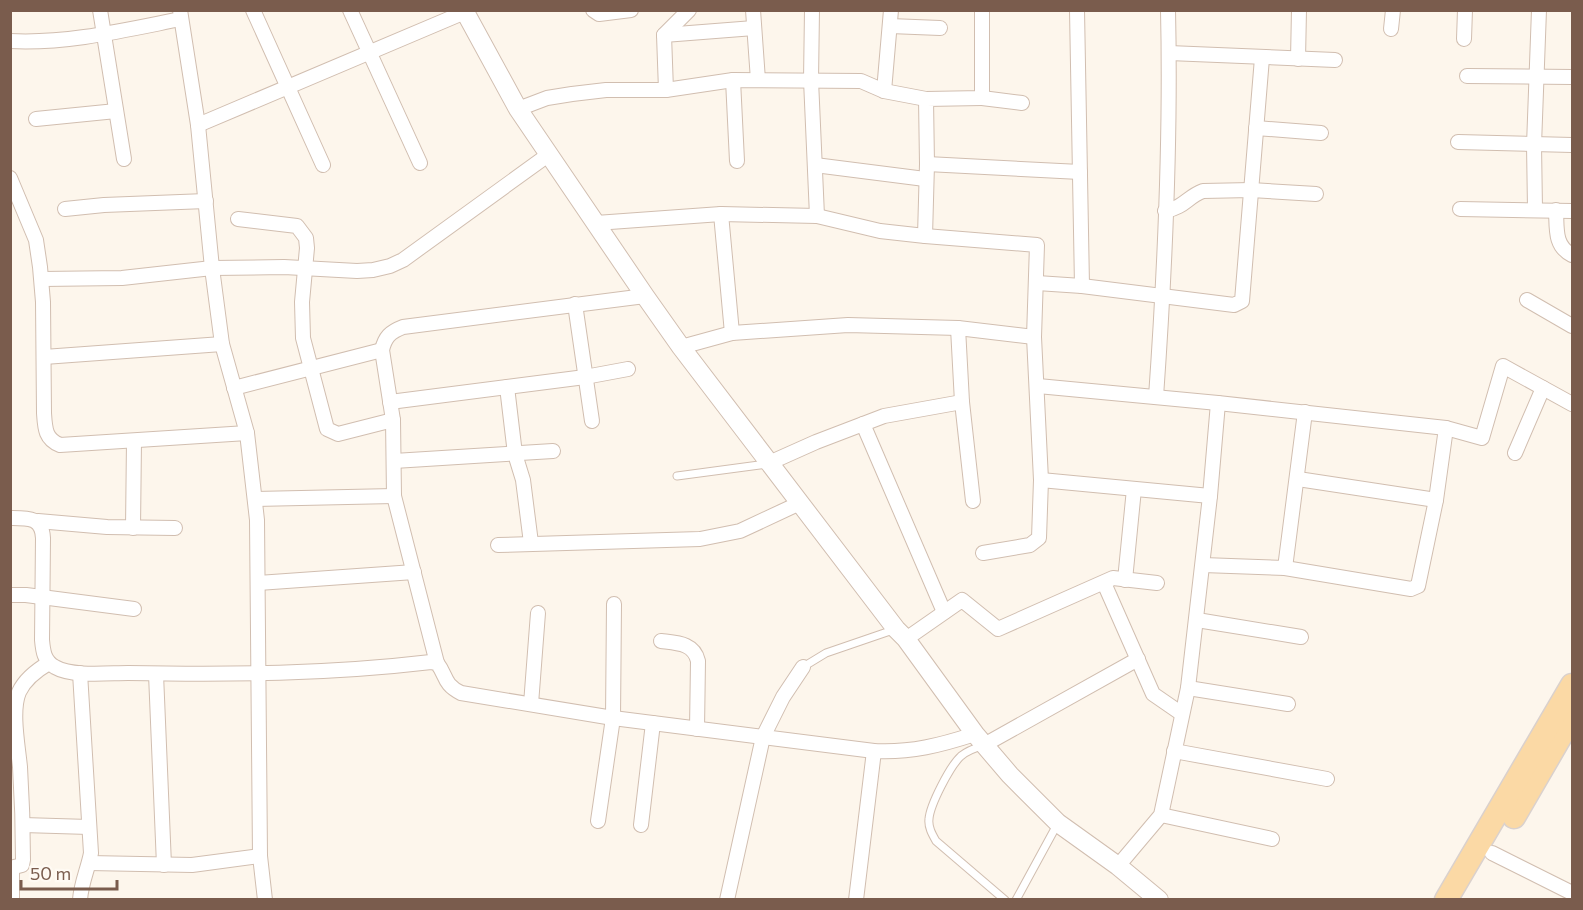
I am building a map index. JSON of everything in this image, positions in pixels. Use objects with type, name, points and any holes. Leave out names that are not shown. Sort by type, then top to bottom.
[{"type":"main road","points":[[1446,900],[1572,685]]},
{"type":"main road","points":[[1464,900],[1572,717]]},
{"type":"street","points":[[100,10],[124,159]]},
{"type":"street","points":[[253,10],[323,165]]},
{"type":"street","points":[[350,10],[420,163]]},
{"type":"street","points":[[592,10],[599,14],[632,10]]},
{"type":"street","points":[[666,90],[664,35],[689,10]]},
{"type":"street","points":[[753,10],[758,80]]},
{"type":"street","points":[[812,10],[811,80],[817,216]]},
{"type":"street","points":[[884,91],[891,10]]},
{"type":"street","points":[[982,10],[982,98]]},
{"type":"street","points":[[1077,10],[1082,286]]},
{"type":"street","points":[[1156,397],[1163,298],[1168,10]]},
{"type":"street","points":[[1298,59],[1299,10]]},
{"type":"street","points":[[1391,29],[1393,10]]},
{"type":"street","points":[[1464,39],[1465,10]]},
{"type":"street","points":[[1535,209],[1534,145],[1539,10]]},
{"type":"street","points":[[198,125],[464,11],[518,109],[681,347],[980,739],[1010,776],[1058,823],[1118,866],[1159,900]]},
{"type":"street","points":[[10,41],[27,42],[104,34],[180,15],[198,125],[222,344],[247,434],[255,499],[258,584],[260,856],[265,900]]},
{"type":"street","points":[[890,26],[940,28]]},
{"type":"street","points":[[664,35],[754,28]]},
{"type":"street","points":[[1169,53],[1335,60]]},
{"type":"street","points":[[1037,283],[1082,286],[1163,298],[1234,305],[1242,301],[1262,58]]},
{"type":"street","points":[[1467,76],[1572,77]]},
{"type":"street","points":[[518,109],[547,98],[572,94],[606,90],[666,90],[733,80],[861,81],[884,91],[926,99],[982,98],[1022,103]]},
{"type":"street","points":[[733,80],[737,161]]},
{"type":"street","points":[[925,237],[926,99]]},
{"type":"street","points":[[36,119],[116,111]]},
{"type":"street","points":[[1256,128],[1321,133]]},
{"type":"street","points":[[1458,142],[1572,145]]},
{"type":"street","points":[[42,279],[122,278],[212,268],[304,268],[357,271],[390,266],[403,260],[548,155]]},
{"type":"street","points":[[927,164],[1080,171]]},
{"type":"street","points":[[815,165],[925,179]]},
{"type":"street","points":[[10,178],[36,240],[42,279],[45,429],[48,437],[60,444],[247,434]]},
{"type":"street","points":[[1165,211],[1180,207],[1203,191],[1251,190],[1316,194]]},
{"type":"street","points":[[65,209],[206,201]]},
{"type":"street","points":[[1460,209],[1572,210]]},
{"type":"street","points":[[1556,210],[1560,245],[1572,255]]},
{"type":"street","points":[[596,223],[721,214],[817,216],[880,231],[925,237],[1037,245],[1034,337],[1041,480],[1039,538],[1030,545],[983,554]]},
{"type":"street","points":[[721,214],[732,333]]},
{"type":"street","points":[[238,219],[297,226],[306,238],[302,326],[310,369],[327,429],[339,434],[393,420]]},
{"type":"street","points":[[645,296],[403,327],[388,335],[382,350],[393,420],[394,496],[437,663],[451,688],[460,693],[613,718],[874,751],[915,750],[980,739],[1138,659]]},
{"type":"street","points":[[1527,300],[1572,326]]},
{"type":"street","points":[[575,304],[592,421]]},
{"type":"street","points":[[681,347],[732,333],[848,325],[958,328],[1034,337]]},
{"type":"street","points":[[958,328],[962,402],[973,501]]},
{"type":"street","points":[[44,357],[222,344]]},
{"type":"street","points":[[234,387],[382,350]]},
{"type":"street","points":[[1038,386],[1446,428],[1482,438],[1503,366],[1572,404]]},
{"type":"street","points":[[390,402],[585,377],[628,369]]},
{"type":"street","points":[[507,387],[515,454],[525,493],[531,543]]},
{"type":"street","points":[[1515,453],[1543,388]]},
{"type":"street","points":[[770,464],[797,450],[884,416],[962,402]]},
{"type":"street","points":[[1118,866],[1161,815],[1188,688],[1203,565],[1218,403]]},
{"type":"street","points":[[1285,568],[1305,412]]},
{"type":"street","points":[[863,424],[944,612]]},
{"type":"street","points":[[1203,565],[1285,568],[1415,588],[1418,586],[1436,500],[1446,428]]},
{"type":"street","points":[[133,528],[134,441]]},
{"type":"street","points":[[394,461],[553,451]]},
{"type":"street","points":[[1298,479],[1436,500]]},
{"type":"street","points":[[1041,480],[1210,496]]},
{"type":"street","points":[[1125,580],[1134,489]]},
{"type":"street","points":[[255,499],[394,496]]},
{"type":"street","points":[[498,544],[700,539],[740,531],[800,503]]},
{"type":"street","points":[[10,518],[133,528],[175,528]]},
{"type":"street","points":[[38,521],[43,532],[42,640],[44,654],[49,663],[56,668],[80,672],[258,674],[437,663]]},
{"type":"street","points":[[258,584],[414,572]]},
{"type":"street","points":[[901,634],[962,600],[998,629],[1113,578],[1157,583]]},
{"type":"street","points":[[1104,583],[1153,694],[1182,714]]},
{"type":"street","points":[[10,595],[134,609]]},
{"type":"street","points":[[598,821],[613,718],[614,604]]},
{"type":"street","points":[[531,704],[538,613]]},
{"type":"street","points":[[1197,620],[1301,637]]},
{"type":"street","points":[[661,641],[689,646],[696,653],[698,661],[697,729]]},
{"type":"street","points":[[12,900],[11,868],[22,865],[23,860],[23,825],[16,794],[14,716],[18,694],[23,684],[49,663]]},
{"type":"street","points":[[727,900],[763,737],[783,697],[803,667]]},
{"type":"street","points":[[80,672],[91,853],[83,878],[80,900]]},
{"type":"street","points":[[156,674],[164,865]]},
{"type":"street","points":[[1188,688],[1288,704]]},
{"type":"street","points":[[641,825],[653,723]]},
{"type":"street","points":[[856,900],[874,751]]},
{"type":"street","points":[[1174,751],[1327,779]]},
{"type":"street","points":[[1161,815],[1272,839]]},
{"type":"street","points":[[23,825],[89,827]]},
{"type":"street","points":[[1492,853],[1571,889]]},
{"type":"street","points":[[89,863],[211,864],[260,856]]},
{"type":"lane","points":[[677,476],[770,464]]},
{"type":"lane","points":[[803,667],[826,653],[901,634]]},
{"type":"lane","points":[[980,739],[956,761],[931,808],[930,831],[936,841],[1005,900]]},
{"type":"lane","points":[[1016,900],[1058,823]]}]
